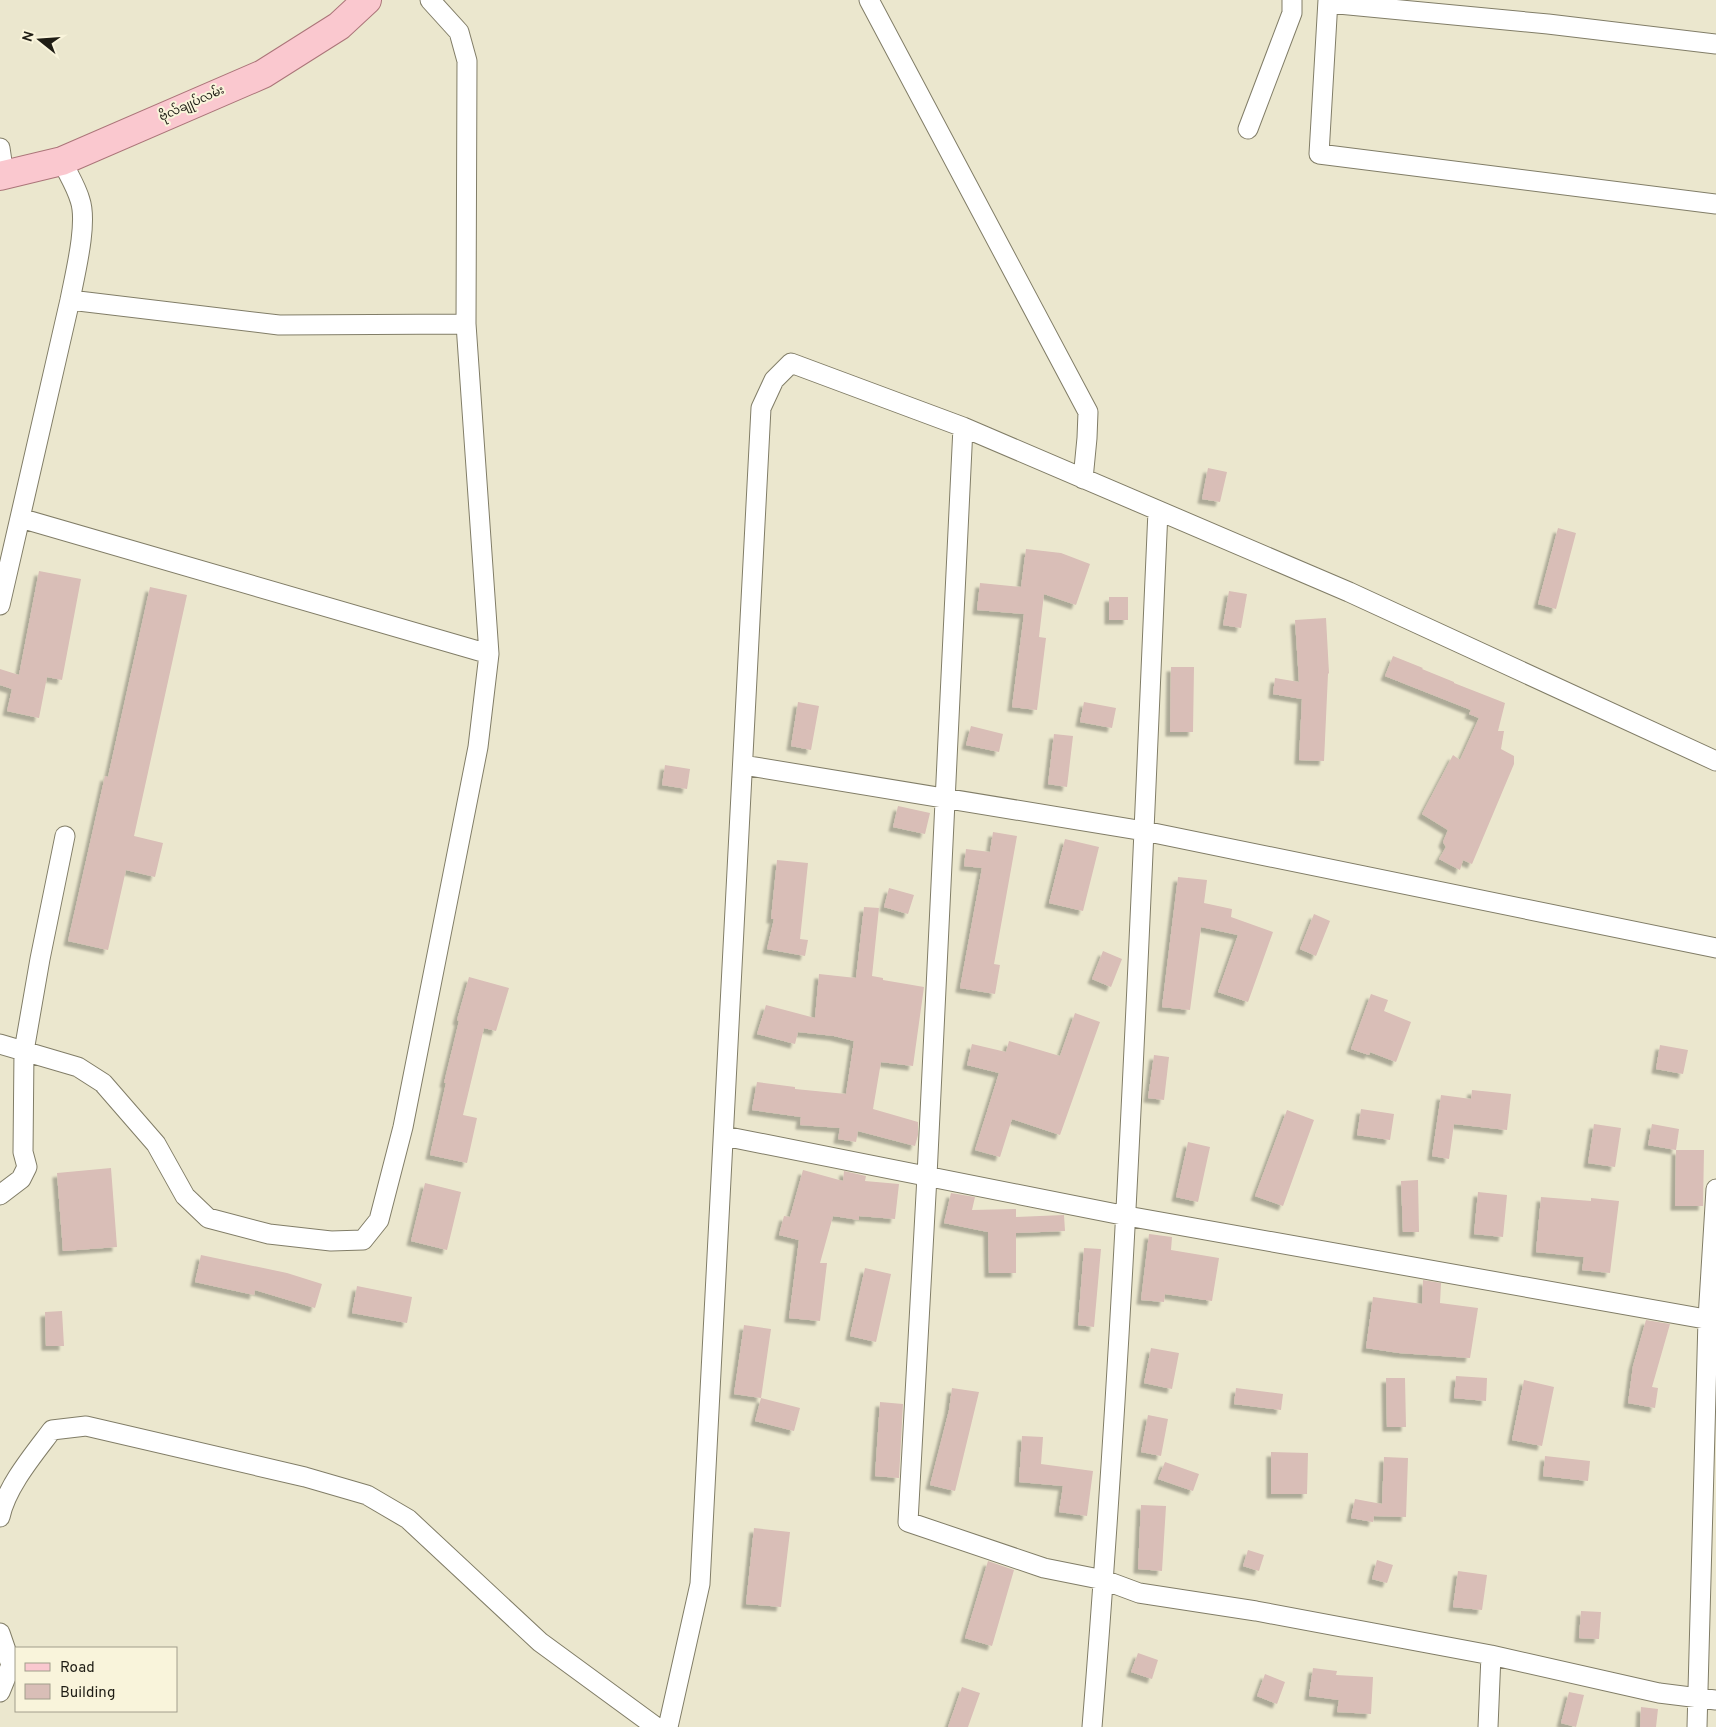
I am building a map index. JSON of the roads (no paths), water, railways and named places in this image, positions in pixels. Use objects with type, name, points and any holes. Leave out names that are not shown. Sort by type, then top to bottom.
[{"type":"main road","name":"ဗိုလ်ချုပ်လမ်း","points":[[2,175],[62,161],[262,74],[339,26],[367,0]]},
{"type":"street","points":[[0,1044],[78,1067],[103,1083],[156,1144],[185,1196],[208,1218],[269,1234],[331,1241],[363,1240],[379,1220],[403,1126],[478,747],[489,654],[466,324],[467,61],[459,32],[430,0]]},
{"type":"street","points":[[869,0],[1088,412],[1088,438],[1084,479]]},
{"type":"street","points":[[1248,129],[1292,13],[1292,0]]},
{"type":"street","points":[[1716,44],[1548,24],[1328,2],[1320,154],[1716,204]]},
{"type":"street","points":[[0,148],[2,175]]},
{"type":"street","points":[[0,604],[70,300],[82,222],[80,201],[62,161]]},
{"type":"street","points":[[70,300],[279,325],[466,324]]},
{"type":"street","points":[[668,1727],[700,1584],[761,408],[774,380],[791,363],[963,427],[1349,592],[1716,762]]},
{"type":"street","points":[[963,427],[927,1176],[908,1522],[1044,1568],[1104,1580],[1139,1593],[1256,1610],[1491,1655],[1659,1692],[1716,1700]]},
{"type":"street","points":[[1092,1727],[1104,1580],[1127,1216],[1158,510]]},
{"type":"street","points":[[20,518],[489,654]]},
{"type":"street","points":[[743,766],[1144,831],[1716,948]]},
{"type":"street","points":[[0,1195],[21,1179],[27,1167],[23,1152],[24,1051],[40,959],[65,836]]},
{"type":"street","points":[[724,1136],[1127,1216],[1712,1320]]},
{"type":"street","points":[[1697,1727],[1716,1189]]},
{"type":"street","points":[[0,1517],[2,1507],[25,1466],[52,1430],[86,1426],[305,1477],[367,1495],[408,1518],[540,1642],[656,1727]]},
{"type":"street","points":[[0,1633],[11,1665],[0,1692]]},
{"type":"street","points":[[1488,1727],[1491,1655]]}]
